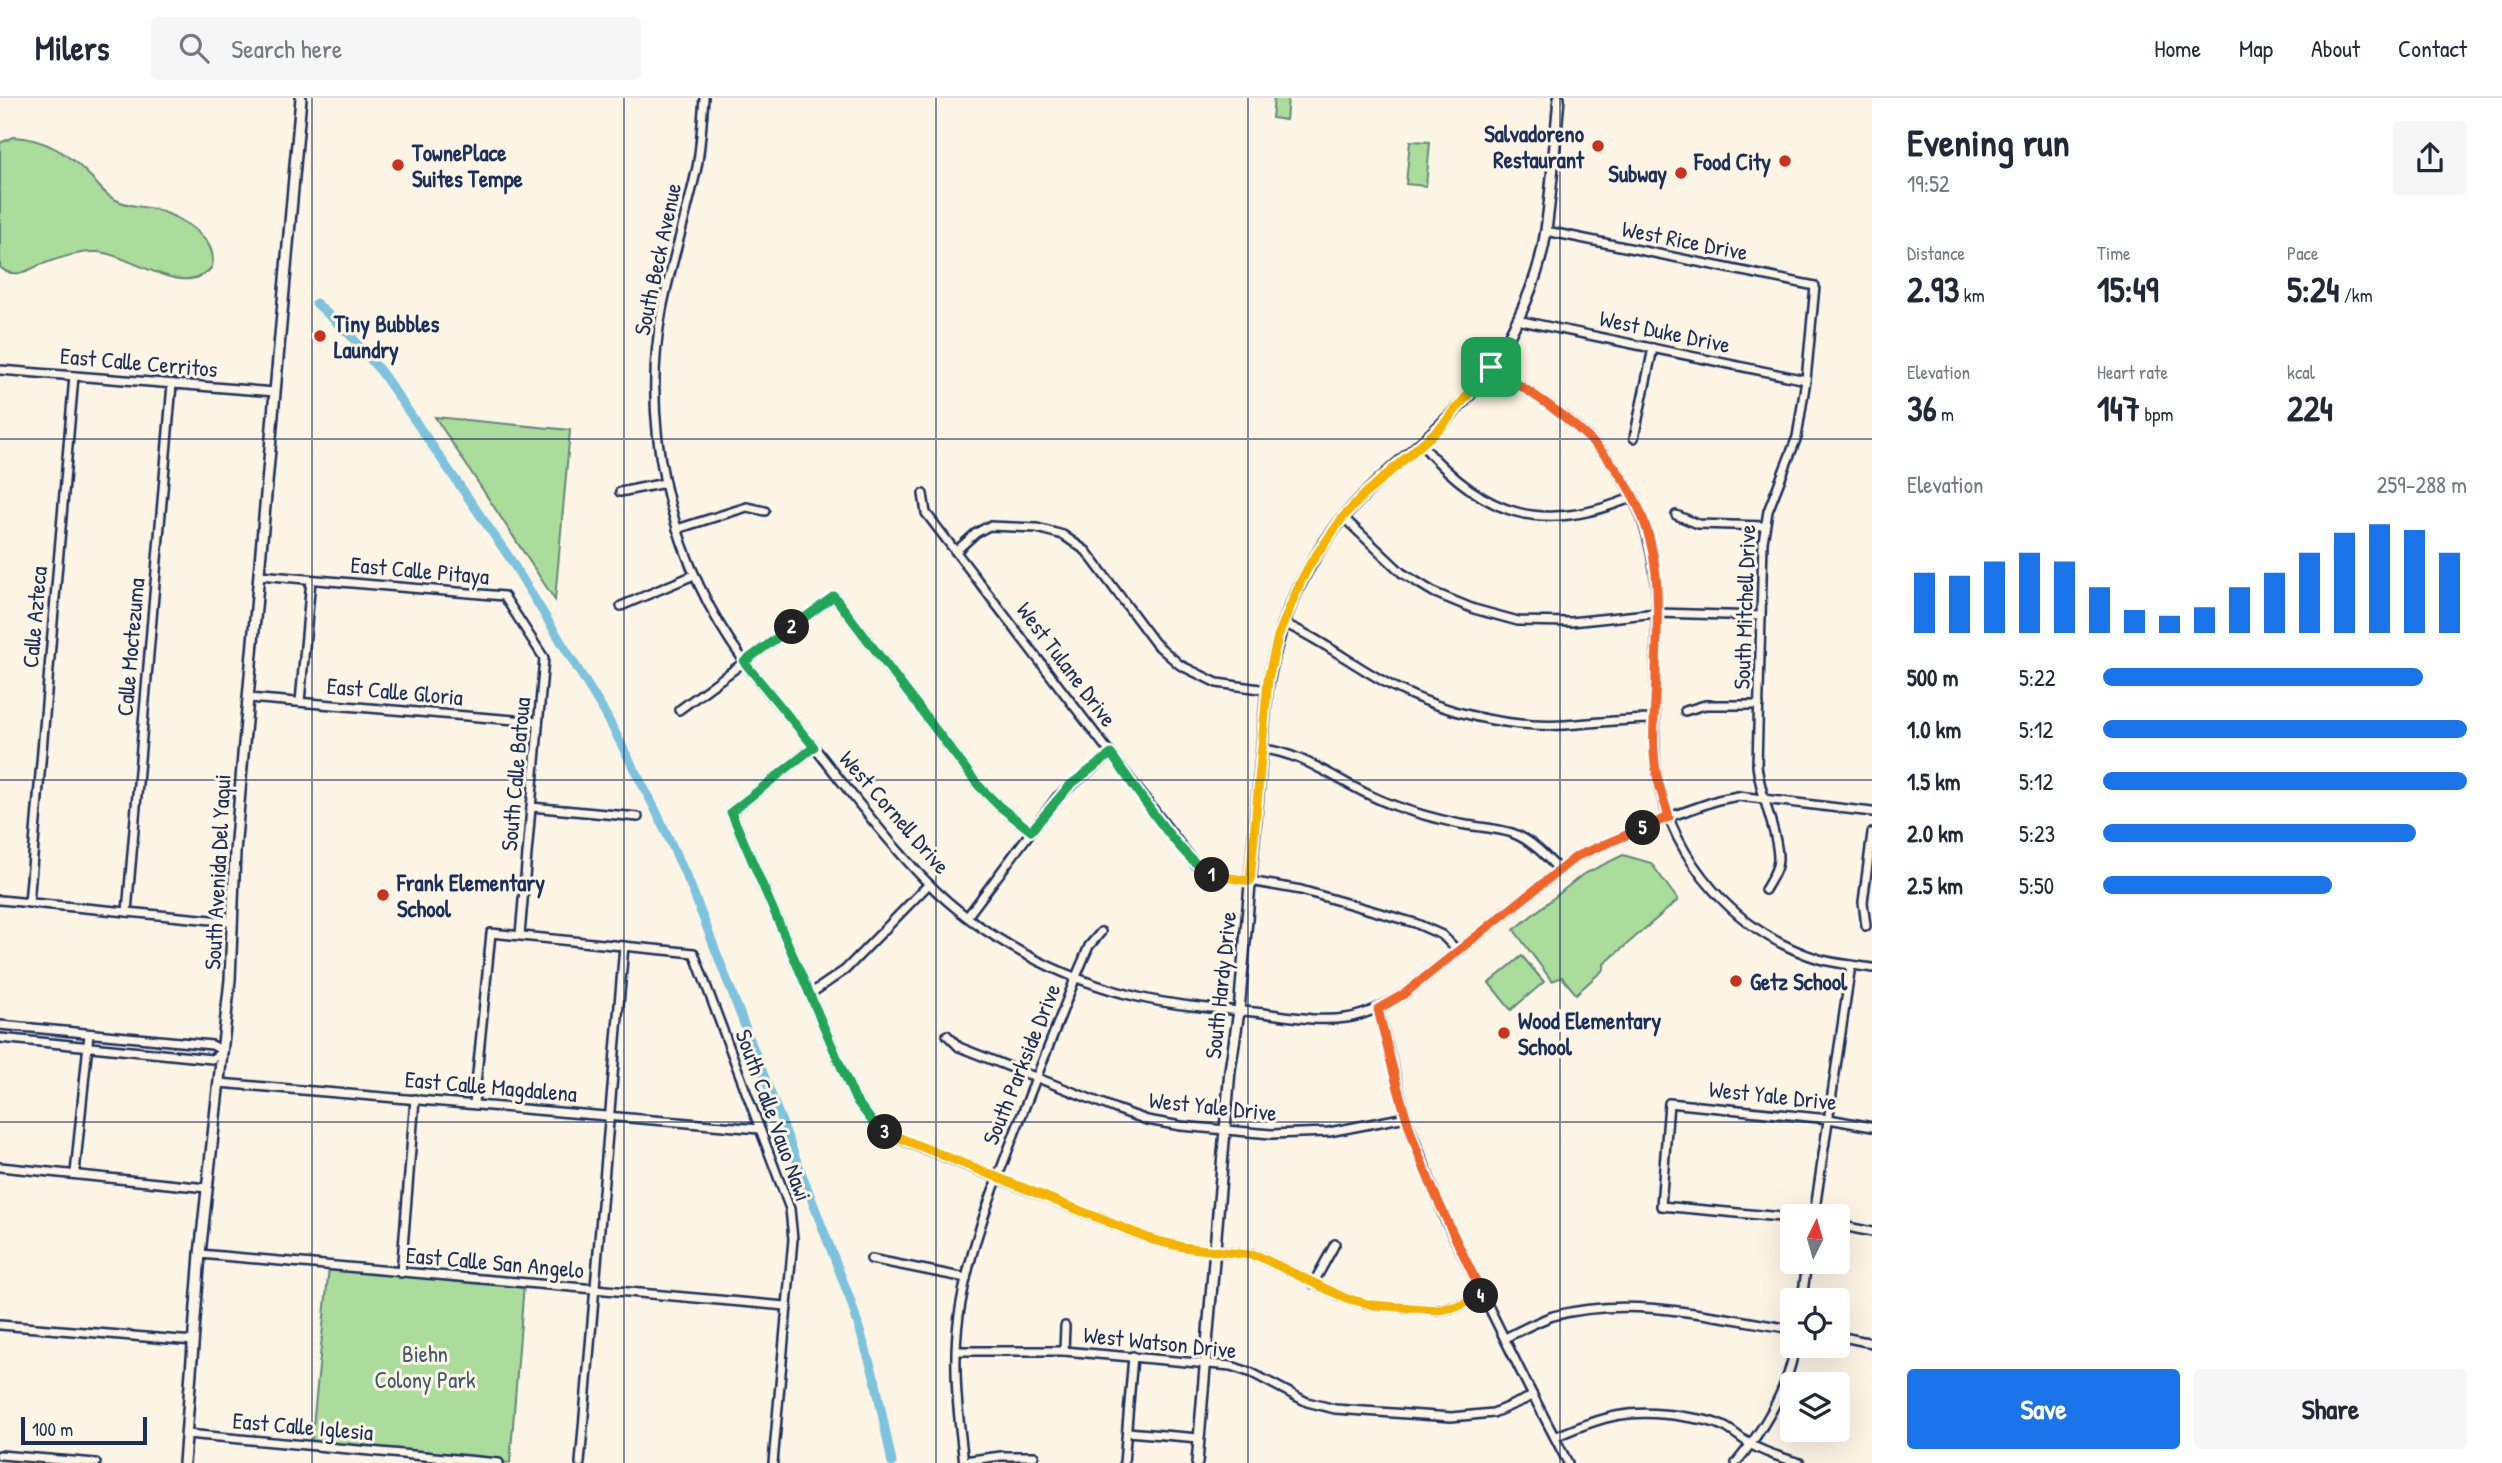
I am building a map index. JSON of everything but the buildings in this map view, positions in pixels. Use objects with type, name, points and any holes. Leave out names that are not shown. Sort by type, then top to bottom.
[{"type":"street","name":"South Avenida Del Yaqui","points":[[184,1463],[200,1254],[223,1051],[248,698],[301,98]]},
{"type":"street","name":"South Beck Avenue","points":[[704,98],[698,163],[669,278],[658,336],[654,402],[665,483],[677,529],[694,575],[744,662]]},
{"type":"street","name":"South Hardy Drive","points":[[1197,1463],[1233,1042],[1239,1010],[1261,749],[1273,651],[1310,564],[1343,517],[1454,414],[1491,367],[1517,320],[1532,284],[1546,231],[1559,98]]},
{"type":"street","name":"West Rice Drive","points":[[1546,231],[1815,286]]},
{"type":"street","name":"South Mitchell Drive","points":[[1765,890],[1778,861],[1758,765],[1762,542],[1768,511],[1797,437],[1806,380],[1815,286]]},
{"type":"street","name":"West Duke Drive","points":[[1517,320],[1806,380]]},
{"type":"street","points":[[1634,438],[1653,348]]},
{"type":"street","points":[[1491,367],[1563,414],[1581,429],[1609,458],[1633,497],[1653,554],[1657,613],[1656,768],[1669,817],[1690,860],[1720,899],[1760,931],[1799,952],[1822,960],[1872,968]]},
{"type":"street","name":"East Calle Cerritos","points":[[0,370],[275,392]]},
{"type":"street","name":"Calle Azteca","points":[[29,903],[74,376]]},
{"type":"street","name":"Calle Moctezuma","points":[[127,912],[172,384]]},
{"type":"street","points":[[1422,445],[1445,471],[1465,487],[1487,501],[1527,515],[1577,516],[1606,509],[1633,497]]},
{"type":"street","points":[[620,492],[665,483]]},
{"type":"street","name":"West Tulane Drive","points":[[923,494],[926,513],[1196,865],[1210,874],[1301,890],[1415,923],[1442,935],[1458,951]]},
{"type":"street","points":[[677,529],[747,507],[765,511]]},
{"type":"street","points":[[1676,515],[1698,524],[1765,526]]},
{"type":"street","points":[[1343,517],[1402,573],[1435,593],[1474,609],[1518,621],[1571,622],[1657,613],[1761,615]]},
{"type":"street","points":[[956,551],[976,533],[989,526],[1037,528],[1063,535],[1086,551],[1155,643],[1180,665],[1217,683],[1267,690]]},
{"type":"street","name":"East Calle Pitaya","points":[[259,575],[504,596],[544,658]]},
{"type":"street","points":[[621,606],[694,575]]},
{"type":"street","points":[[300,702],[311,580]]},
{"type":"street","points":[[679,710],[834,596],[978,785],[1031,831]]},
{"type":"street","points":[[1283,623],[1314,637],[1365,671],[1395,687],[1446,709],[1472,716],[1502,722],[1563,725],[1655,719]]},
{"type":"street","name":"South Calle Batoua","points":[[520,935],[544,658]]},
{"type":"street","name":"West Cornell Drive","points":[[744,662],[888,840],[929,884],[967,917],[1001,940],[1076,979],[1137,997],[1179,1004],[1320,1019],[1347,1018],[1378,1009],[1404,994],[1558,869],[1597,846],[1669,817],[1738,796],[1872,813]]},
{"type":"street","name":"East Calle Gloria","points":[[248,698],[538,722]]},
{"type":"street","points":[[1685,711],[1705,705],[1759,705]]},
{"type":"street","points":[[814,747],[731,812],[855,1099],[875,1125],[890,1135],[1153,1240],[1183,1247],[1258,1256],[1345,1298],[1373,1305],[1439,1310],[1459,1306],[1483,1295]]},
{"type":"street","points":[[1261,749],[1282,751],[1301,759],[1353,789],[1391,805],[1460,824],[1513,834],[1541,850],[1558,869]]},
{"type":"street","points":[[967,917],[1063,791],[1111,754]]},
{"type":"street","points":[[531,807],[638,817]]},
{"type":"street","points":[[1866,926],[1863,902],[1872,833]]},
{"type":"street","points":[[810,994],[845,970],[929,884]]},
{"type":"street","points":[[0,900],[233,922]]},
{"type":"street","name":"South Parkside Drive","points":[[964,1462],[957,1403],[959,1316],[980,1223],[1089,946],[1101,932]]},
{"type":"street","points":[[474,1104],[491,933],[624,946],[580,1463]]},
{"type":"street","name":"South Calle Vauo Nawi","points":[[624,946],[694,953],[790,1209],[793,1238],[774,1463]]},
{"type":"street","points":[[1816,1204],[1852,965]]},
{"type":"street","points":[[1378,1009],[1406,1117],[1444,1217],[1568,1463]]},
{"type":"street","points":[[0,1025],[212,1045],[223,1051],[212,1059],[0,1038]]},
{"type":"street","points":[[75,1174],[89,1034]]},
{"type":"street","name":"West Yale Drive","points":[[947,1035],[959,1046],[1147,1120],[1181,1126],[1271,1134],[1329,1132],[1406,1117]]},
{"type":"street","name":"East Calle Magdalena","points":[[219,1083],[759,1129]]},
{"type":"street","points":[[401,1273],[415,1099]]},
{"type":"street","name":"West Yale Drive","points":[[1780,1218],[1661,1206],[1669,1103],[1829,1119],[1872,1127]]},
{"type":"street","points":[[0,1167],[207,1188]]},
{"type":"street","points":[[1850,1228],[1872,1233]]},
{"type":"street","points":[[1313,1284],[1335,1244]]},
{"type":"street","name":"East Calle San Angelo","points":[[200,1254],[786,1306]]},
{"type":"street","points":[[871,1259],[966,1278]]},
{"type":"street","points":[[1504,1338],[1550,1317],[1612,1306],[1639,1306],[1780,1327]]},
{"type":"street","points":[[0,1325],[192,1342]]},
{"type":"street","name":"West Watson Drive","points":[[1065,1326],[1065,1351]]},
{"type":"street","points":[[1850,1338],[1872,1343]]},
{"type":"street","name":"West Watson Drive","points":[[957,1352],[1065,1351],[1231,1366],[1252,1373],[1307,1402],[1335,1409],[1451,1417],[1493,1413],[1533,1396]]},
{"type":"street","points":[[1124,1463],[1133,1356]]},
{"type":"street","points":[[1736,1463],[1751,1445],[1776,1402],[1787,1378],[1792,1358]]},
{"type":"street","points":[[1555,1437],[1588,1422],[1615,1414],[1637,1412],[1708,1420],[1727,1428],[1751,1445],[1800,1463]]},
{"type":"street","points":[[1127,1432],[1199,1438]]},
{"type":"street","name":"East Calle Iglesia","points":[[187,1434],[499,1463]]},
{"type":"street","points":[[383,1463],[384,1453]]},
{"type":"street","points":[[0,1455],[96,1463]]},
{"type":"street","points":[[964,1462],[1001,1456],[1034,1456]]},
{"type":"green space","points":[[1274,98],[1288,98],[1286,120],[1272,118]]},
{"type":"green space","points":[[13,137],[47,144],[57,149],[75,162],[112,198],[126,204],[158,210],[187,224],[204,238],[210,247],[212,267],[200,276],[173,278],[111,255],[90,252],[60,258],[20,273],[4,270],[0,267],[0,143]]},
{"type":"green space","points":[[1410,141],[1430,142],[1426,186],[1406,184]]},
{"type":"green space","points":[[435,417],[570,430],[555,600]]},
{"type":"green space","points":[[1623,855],[1651,863],[1678,900],[1604,964],[1604,969],[1576,994],[1562,977],[1552,981],[1514,930],[1582,875]]},
{"type":"green space","points":[[1522,956],[1544,982],[1511,1010],[1489,983]]},
{"type":"green space","name":"Biehn Colony Park","points":[[329,1267],[524,1284],[510,1463],[311,1446]]},
{"type":"waterway","points":[[316,303],[351,336],[382,373],[509,557],[606,715],[655,809],[690,884],[850,1299],[875,1379],[892,1463]]},
{"type":"place","name":"Salvadoreno Restaurant","points":[[1598,146]]},
{"type":"place","name":"Food City","points":[[1785,161]]},
{"type":"place","name":"TownePlace Suites Tempe","points":[[398,165]]},
{"type":"place","name":"Subway","points":[[1681,173]]},
{"type":"place","name":"Tiny Bubbles Laundry","points":[[320,336]]},
{"type":"place","name":"Frank Elementary School","points":[[383,895]]},
{"type":"place","name":"Getz School","points":[[1736,981]]},
{"type":"place","name":"Wood Elementary School","points":[[1504,1033]]},
{"type":"route","points":[[1491,367],[1563,414],[1590,437],[1609,458],[1633,497],[1653,554],[1656,573],[1654,748],[1657,777],[1669,817],[1577,856],[1404,994],[1378,1009],[1406,1117],[1420,1159],[1444,1217],[1483,1295],[1459,1306],[1439,1310],[1373,1305],[1345,1298],[1258,1256],[1243,1252],[1183,1247],[1153,1240],[890,1135],[875,1125],[855,1099],[731,812],[814,747],[744,662],[834,596],[988,797],[1031,831],[1070,785],[1111,754],[1196,865],[1210,874],[1250,881],[1268,679],[1278,636],[1300,583],[1343,517],[1366,493],[1442,426],[1491,367]]}]
